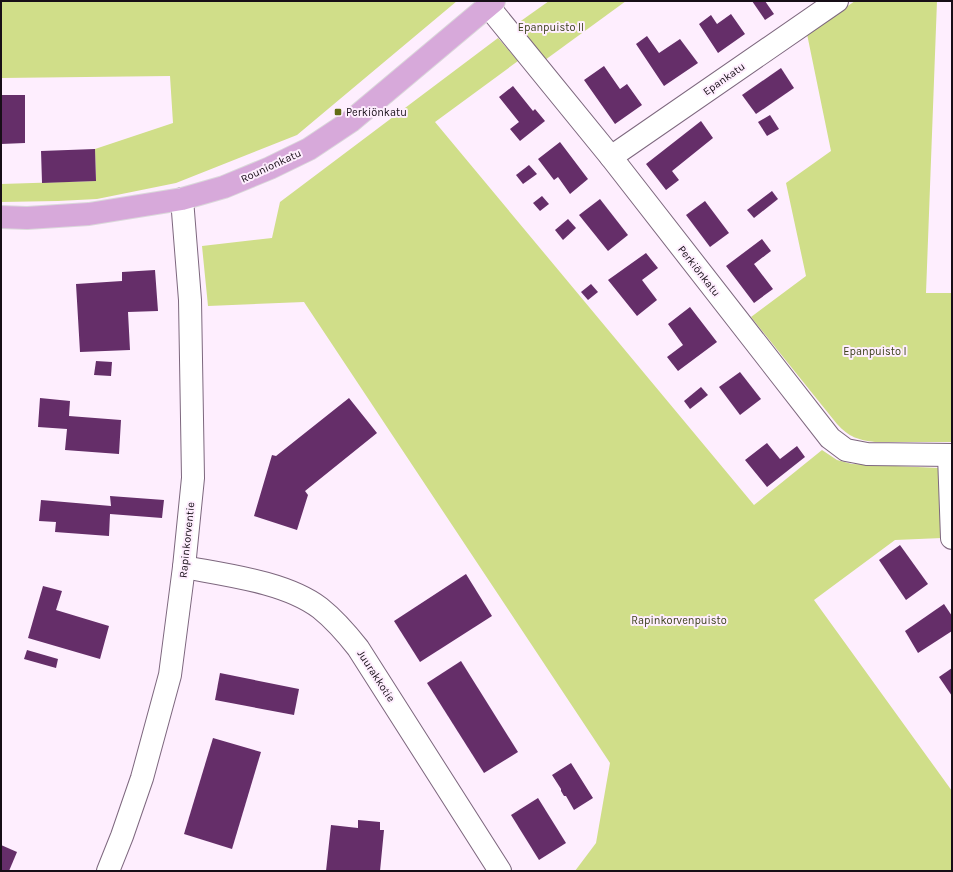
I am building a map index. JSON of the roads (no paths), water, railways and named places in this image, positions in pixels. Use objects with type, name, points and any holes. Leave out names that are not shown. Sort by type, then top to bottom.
[{"type":"main road","name":"Rounionkatu","points":[[1,217],[27,218],[89,214],[182,199],[230,184],[270,168],[309,149],[351,121],[489,3]]},
{"type":"street","name":"Epankatu","points":[[611,157],[837,1]]},
{"type":"street","name":"Perkiönkatu","points":[[489,3],[830,438],[846,450],[867,454],[950,455]]},
{"type":"street","name":"Rapinkorventie","points":[[108,871],[142,778],[170,675],[184,567],[193,478],[190,300],[182,199]]},
{"type":"street","points":[[950,455],[952,538]]},
{"type":"street","name":"Juurakkotie","points":[[184,567],[250,580],[300,596],[320,608],[343,630],[358,648],[500,871]]},
{"type":"place","name":"Perkiönkatu","points":[[338,112]]},
{"type":"park label","name":"Epanpuisto II","points":[[551,27]]},
{"type":"park label","name":"Epanpuisto I","points":[[875,351]]},
{"type":"park label","name":"Rapinkorvenpuisto","points":[[679,620]]}]
